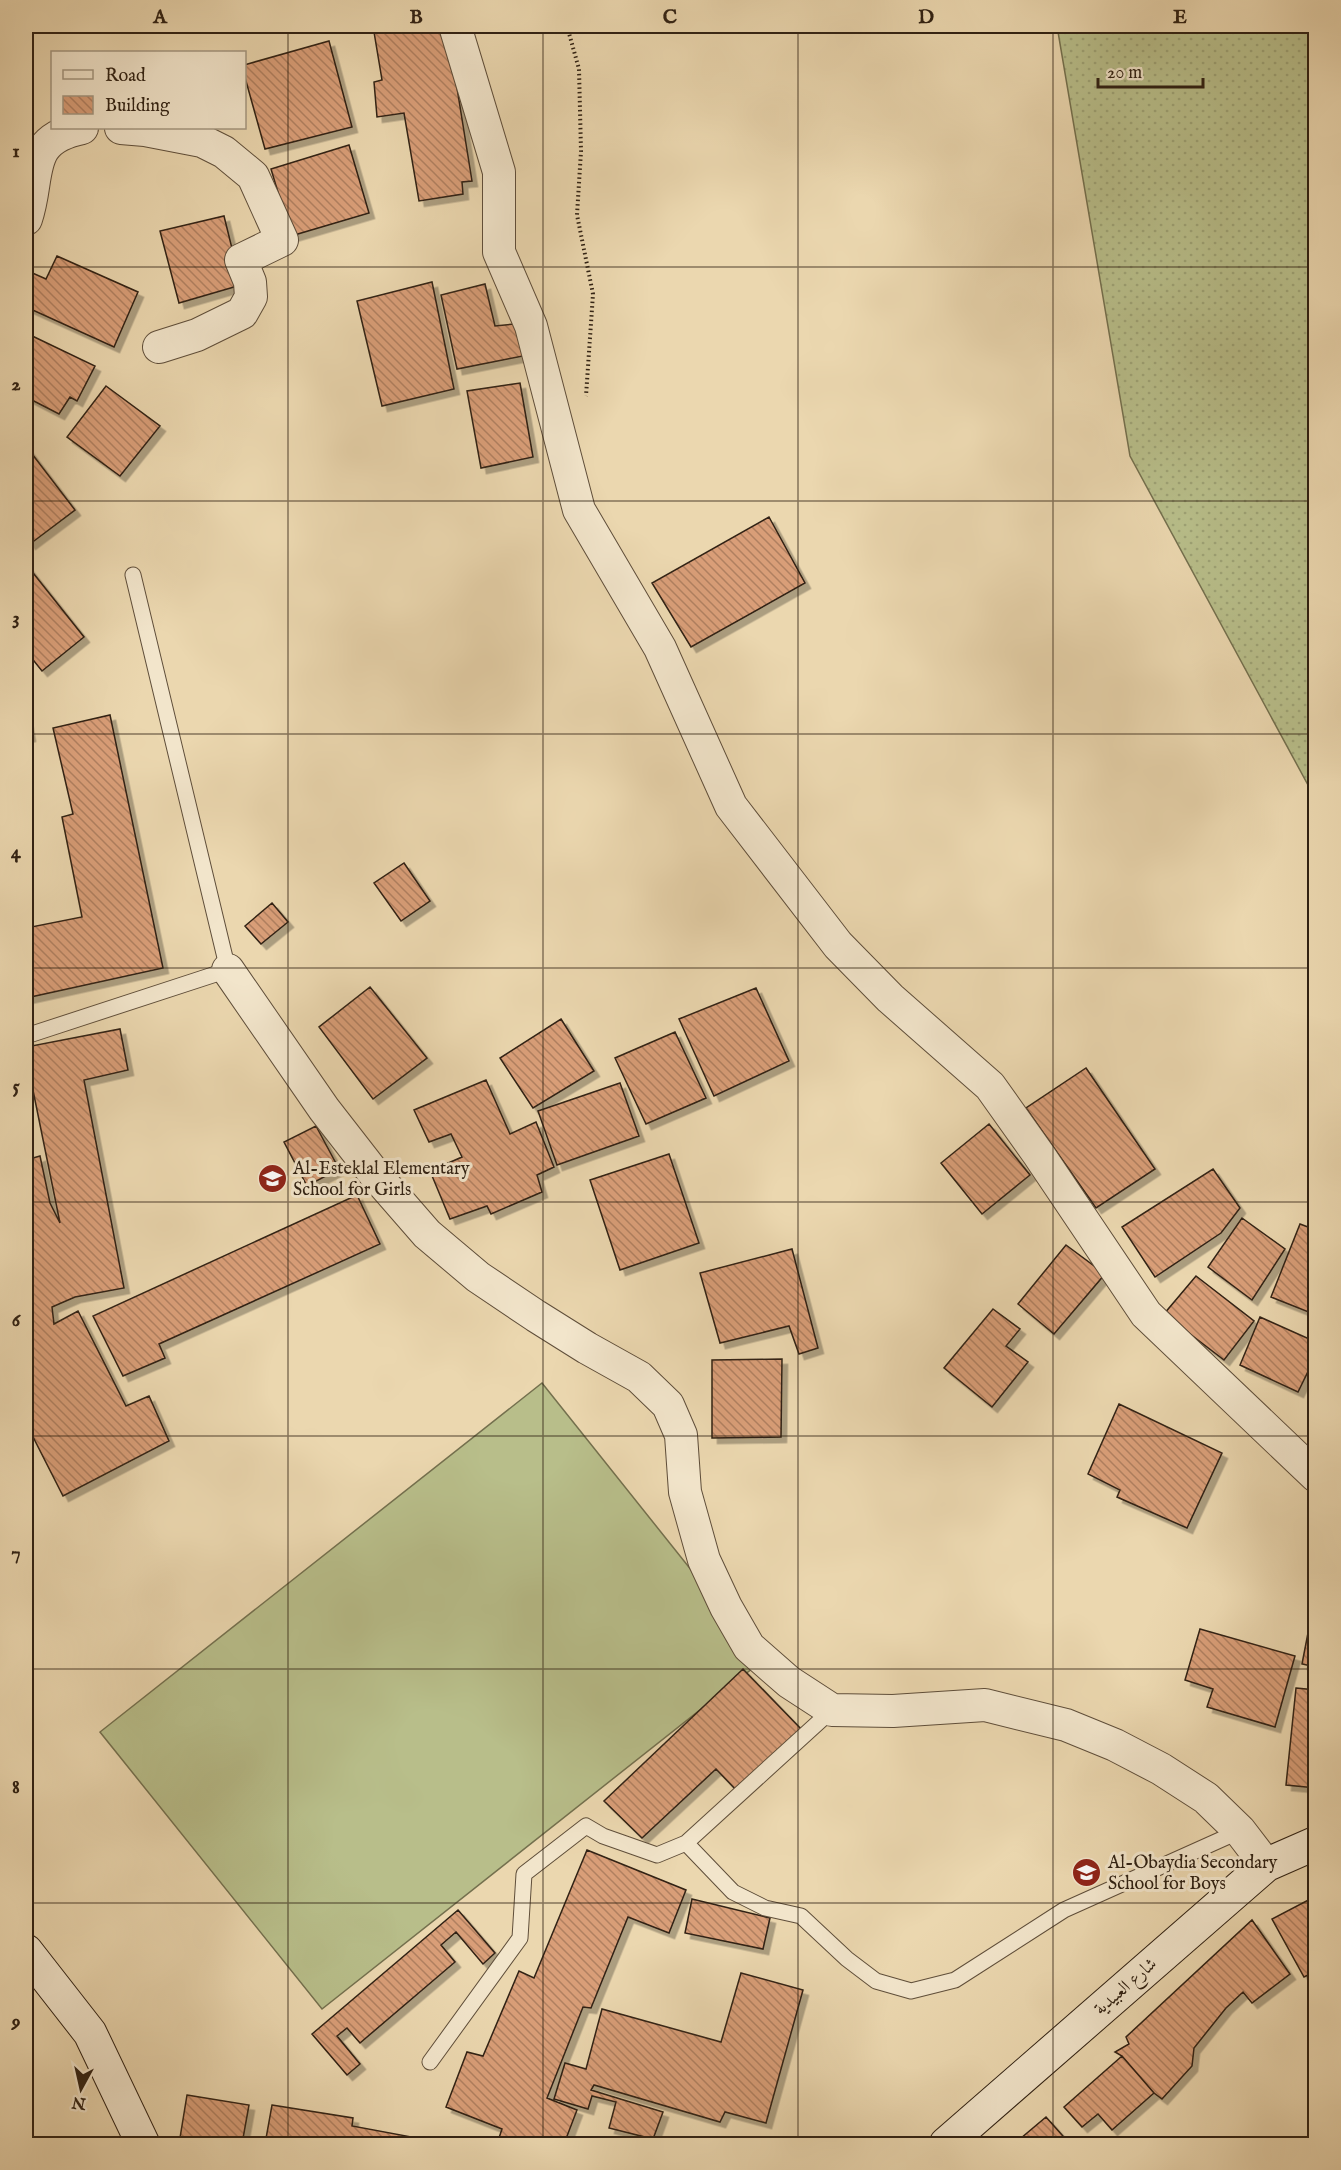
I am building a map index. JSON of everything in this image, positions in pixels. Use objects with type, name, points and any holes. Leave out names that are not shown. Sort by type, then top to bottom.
[{"type":"main road","name":"شارع العبيدية","points":[[945,2145],[1266,1865],[1316,1843]]},
{"type":"main road","points":[[26,1952],[90,2033],[143,2145]]},
{"type":"street","points":[[455,26],[499,172],[499,252],[531,326],[579,510],[660,648],[731,806],[838,945],[890,998],[990,1086],[1146,1314],[1316,1476]]},
{"type":"street","points":[[26,219],[39,157],[48,142],[66,131],[77,129]]},
{"type":"street","points":[[145,129],[202,141],[224,152],[253,176],[282,240],[241,260],[250,282],[251,297],[242,313],[197,335],[159,347]]},
{"type":"street","points":[[228,970],[324,1109],[373,1172],[426,1234],[477,1276],[536,1316],[639,1377],[668,1404],[681,1435],[685,1492],[704,1560],[726,1607],[749,1647],[789,1682],[832,1710],[893,1711],[985,1705],[1065,1725],[1115,1745],[1161,1769],[1206,1798],[1240,1831],[1266,1865]]},
{"type":"lane","points":[[26,1036],[228,970],[133,575]]},
{"type":"lane","points":[[430,2062],[520,1938],[524,1874],[586,1826],[603,1836],[657,1855],[686,1843],[832,1710]]},
{"type":"lane","points":[[686,1843],[734,1892],[765,1908],[801,1916],[847,1959],[876,1981],[911,1991],[955,1980],[1064,1910],[1240,1831]]},
{"type":"path","points":[[567,26],[579,69],[581,151],[577,215],[592,294],[586,396]]},
{"type":"green space","points":[[1057,26],[1315,26],[1315,798],[1130,456]]},
{"type":"green space","points":[[542,1383],[763,1660],[322,2009],[100,1732]]},
{"type":"building","points":[[373,26],[447,26],[472,181],[462,182],[463,194],[419,201],[404,113],[377,117],[374,82],[382,80]]},
{"type":"building","points":[[329,41],[352,127],[265,149],[246,81],[246,64]]},
{"type":"building","points":[[349,145],[369,213],[291,236],[271,169]]},
{"type":"building","points":[[224,216],[241,285],[179,303],[160,231]]},
{"type":"building","points":[[57,256],[138,292],[114,347],[26,307],[28,271],[46,279]]},
{"type":"building","points":[[432,282],[454,389],[382,406],[357,301]]},
{"type":"building","points":[[485,284],[495,326],[514,324],[523,356],[457,369],[441,295]]},
{"type":"building","points":[[26,333],[95,366],[77,401],[70,397],[59,414],[26,397]]},
{"type":"building","points":[[520,383],[533,457],[481,468],[467,391]]},
{"type":"building","points":[[106,386],[160,426],[120,476],[67,437]]},
{"type":"building","points":[[26,446],[75,510],[30,544],[26,538]]},
{"type":"building","points":[[769,517],[805,583],[691,647],[652,583]]},
{"type":"building","points":[[26,564],[84,637],[42,671],[26,651]]},
{"type":"building","points":[[26,714],[30,736],[26,737]]},
{"type":"building","points":[[110,715],[163,968],[26,998],[26,928],[82,917],[62,817],[73,814],[53,728]]},
{"type":"building","points":[[404,863],[430,901],[401,921],[374,883]]},
{"type":"building","points":[[272,903],[288,922],[261,944],[245,926]]},
{"type":"building","points":[[370,987],[427,1058],[373,1099],[319,1027]]},
{"type":"building","points":[[756,988],[789,1061],[714,1096],[679,1019]]},
{"type":"building","points":[[561,1019],[594,1071],[533,1108],[500,1058]]},
{"type":"building","points":[[120,1029],[128,1070],[84,1080],[124,1288],[75,1297],[52,1307],[54,1324],[78,1311],[126,1406],[149,1396],[169,1441],[63,1496],[26,1423],[26,1160],[40,1156],[50,1203],[60,1223],[26,1047]]},
{"type":"building","points":[[675,1032],[706,1098],[646,1124],[615,1058]]},
{"type":"building","points":[[1086,1068],[1155,1169],[1096,1208],[1026,1108]]},
{"type":"building","points":[[486,1080],[510,1134],[536,1122],[554,1167],[537,1175],[542,1192],[491,1214],[487,1206],[450,1219],[430,1171],[462,1157],[451,1134],[429,1142],[414,1110]]},
{"type":"building","points":[[620,1083],[639,1136],[557,1165],[538,1111]]},
{"type":"building","points":[[989,1124],[1030,1175],[982,1214],[941,1163]]},
{"type":"building","points":[[316,1126],[339,1169],[307,1186],[284,1142]]},
{"type":"building","points":[[669,1154],[699,1243],[620,1270],[590,1180]]},
{"type":"building","points":[[1213,1169],[1240,1208],[1221,1233],[1155,1277],[1122,1227]]},
{"type":"building","points":[[357,1195],[380,1244],[159,1344],[165,1358],[123,1376],[93,1316]]},
{"type":"building","points":[[1242,1218],[1285,1249],[1252,1300],[1208,1267]]},
{"type":"building","points":[[1300,1224],[1316,1230],[1316,1315],[1271,1297]]},
{"type":"building","points":[[1066,1245],[1105,1274],[1054,1334],[1018,1304]]},
{"type":"building","points":[[792,1249],[818,1348],[799,1354],[789,1326],[720,1343],[700,1273]]},
{"type":"building","points":[[1196,1276],[1254,1321],[1224,1360],[1164,1314]]},
{"type":"building","points":[[993,1309],[1020,1329],[1006,1346],[1028,1362],[992,1407],[944,1368]]},
{"type":"building","points":[[1260,1317],[1316,1342],[1316,1355],[1298,1392],[1240,1365]]},
{"type":"building","points":[[782,1359],[781,1437],[712,1438],[712,1360]]},
{"type":"building","points":[[1119,1404],[1222,1453],[1187,1528],[1117,1497],[1120,1490],[1088,1474]]},
{"type":"building","points":[[1316,1423],[1316,1448],[1311,1447]]},
{"type":"building","points":[[1313,1607],[1316,1608],[1316,1667],[1302,1664]]},
{"type":"building","points":[[1200,1629],[1295,1656],[1275,1727],[1207,1707],[1213,1689],[1185,1680]]},
{"type":"building","points":[[743,1669],[802,1730],[737,1791],[716,1769],[642,1838],[604,1801]]},
{"type":"building","points":[[1296,1688],[1316,1690],[1316,1788],[1286,1785]]},
{"type":"building","points":[[587,1850],[686,1890],[669,1933],[628,1917],[591,2008],[583,2007],[547,2098],[577,2110],[564,2144],[497,2144],[502,2129],[446,2107],[467,2052],[483,2056],[519,1971],[534,1978]]},
{"type":"building","points":[[1316,1896],[1316,1971],[1304,1977],[1272,1919]]},
{"type":"building","points":[[692,1899],[770,1918],[763,1949],[685,1933]]},
{"type":"building","points":[[458,1910],[495,1953],[483,1964],[456,1932],[441,1945],[455,1962],[360,2043],[347,2028],[337,2036],[360,2064],[347,2075],[312,2034]]},
{"type":"building","points":[[1252,1920],[1290,1974],[1252,2003],[1243,1992],[1226,2008],[1194,2048],[1192,2066],[1162,2099],[1122,2056],[1115,2052],[1129,2044],[1126,2037]]},
{"type":"building","points":[[741,1973],[803,1990],[766,2123],[725,2112],[720,2122],[594,2085],[591,2090],[663,2112],[653,2139],[609,2128],[616,2102],[592,2096],[588,2109],[554,2099],[565,2063],[586,2069],[602,2009],[721,2042]]},
{"type":"building","points":[[1122,2056],[1154,2093],[1112,2130],[1098,2114],[1082,2127],[1064,2107]]},
{"type":"building","points":[[187,2095],[249,2105],[242,2144],[179,2144]]},
{"type":"building","points":[[272,2105],[353,2118],[352,2126],[417,2138],[416,2144],[265,2144]]},
{"type":"building","points":[[1046,2117],[1070,2144],[1014,2144]]},
{"type":"place","name":"Al-Esteklal Elementary School for Girls","points":[[272,1179]]},
{"type":"place","name":"Al-Obaydia Secondary School for Boys","points":[[1087,1873]]}]
